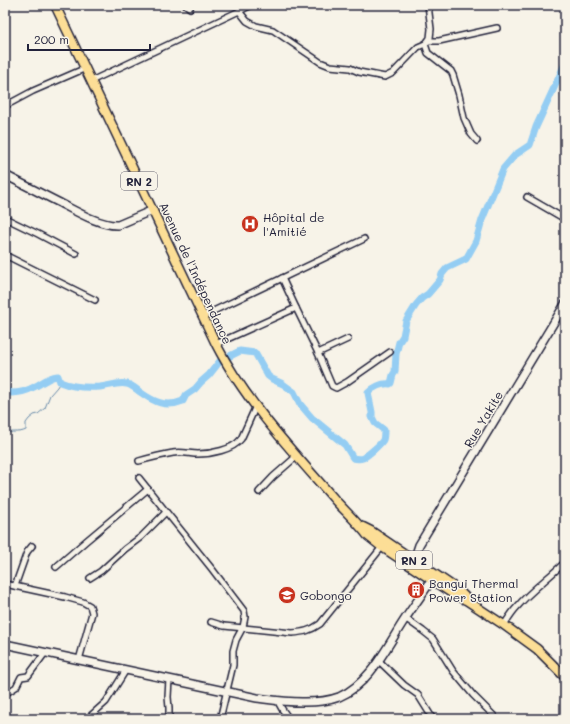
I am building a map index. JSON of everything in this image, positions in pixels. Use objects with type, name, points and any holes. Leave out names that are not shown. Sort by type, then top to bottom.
[{"type":"main road","name":"Avenue de l'Indépendance","points":[[55,5],[216,344],[256,406],[296,456],[368,536],[382,547],[457,589],[466,600],[537,649],[565,677]]},
{"type":"main road","name":"Avenue de l'Indépendance","points":[[358,524],[371,531],[404,558]]},
{"type":"street","points":[[91,81],[252,5]]},
{"type":"street","points":[[428,5],[431,29],[430,38],[426,43],[428,53],[451,71],[459,95],[464,118],[470,134],[477,141]]},
{"type":"street","points":[[239,11],[247,21],[256,26],[273,30],[320,62],[330,66],[350,68],[359,72],[385,77],[393,73],[418,47],[426,43],[497,28]]},
{"type":"street","points":[[5,106],[33,91],[86,68]]},
{"type":"street","points":[[5,175],[85,216],[106,224],[118,225],[153,210]]},
{"type":"street","points":[[527,197],[565,219]]},
{"type":"street","points":[[5,218],[76,254]]},
{"type":"street","points":[[203,316],[364,239]]},
{"type":"street","points":[[5,255],[95,300]]},
{"type":"street","points":[[282,278],[332,386],[336,388],[347,382],[390,352]]},
{"type":"street","name":"Rue Yakite","points":[[412,563],[419,545],[565,304]]},
{"type":"street","points":[[216,344],[296,308]]},
{"type":"street","points":[[318,353],[348,339]]},
{"type":"street","points":[[139,461],[174,452],[198,454],[232,447],[241,440],[256,406]]},
{"type":"street","points":[[259,492],[296,456]]},
{"type":"street","points":[[139,478],[244,611],[245,617],[243,627],[236,640],[233,651],[233,665],[220,719]]},
{"type":"street","points":[[56,567],[148,489]]},
{"type":"street","points":[[90,578],[101,571],[166,512]]},
{"type":"street","name":"Rue Yakite","points":[[404,558],[419,545]]},
{"type":"street","points":[[15,586],[27,552],[32,546]]},
{"type":"street","points":[[211,622],[224,626],[292,633],[312,629],[320,624],[382,547]]},
{"type":"street","points":[[504,625],[517,607],[565,562]]},
{"type":"street","points":[[5,644],[257,698],[312,702],[326,700],[350,692],[362,682],[378,661],[405,618],[434,577]]},
{"type":"street","points":[[5,584],[65,597],[84,602],[90,606],[92,613],[80,660]]},
{"type":"street","points":[[405,618],[423,630],[433,640],[453,671],[473,695],[494,716]]},
{"type":"street","points":[[5,694],[16,687],[21,677],[28,676],[45,653]]},
{"type":"street","points":[[378,661],[404,685],[418,695],[433,719]]},
{"type":"street","points":[[87,719],[106,702],[126,670]]},
{"type":"street","points":[[169,679],[169,719]]},
{"type":"street","points":[[277,700],[290,719]]},
{"type":"waterway","points":[[5,390],[11,393],[23,392],[52,377],[58,376],[60,382],[79,387],[100,387],[127,384],[155,401],[171,404],[183,401],[186,395],[195,389],[220,361],[240,351],[255,353],[268,376],[294,392],[300,404],[312,418],[345,445],[353,458],[363,458],[383,440],[384,435],[384,430],[375,423],[372,417],[368,393],[378,386],[391,383],[395,372],[396,354],[399,342],[403,336],[406,321],[416,305],[440,280],[442,274],[447,268],[466,259],[476,241],[482,220],[503,169],[515,155],[530,145],[536,127],[565,64]]},
{"type":"waterway","points":[[5,434],[26,430],[26,423],[34,415],[38,414],[45,408],[50,395],[60,382]]},
{"type":"place","name":"Hôpital de l'Amitié","points":[[250,224]]},
{"type":"place","name":"Bangui Thermal Power Station","points":[[416,590]]},
{"type":"place","name":"Gobongo","points":[[287,595]]}]
